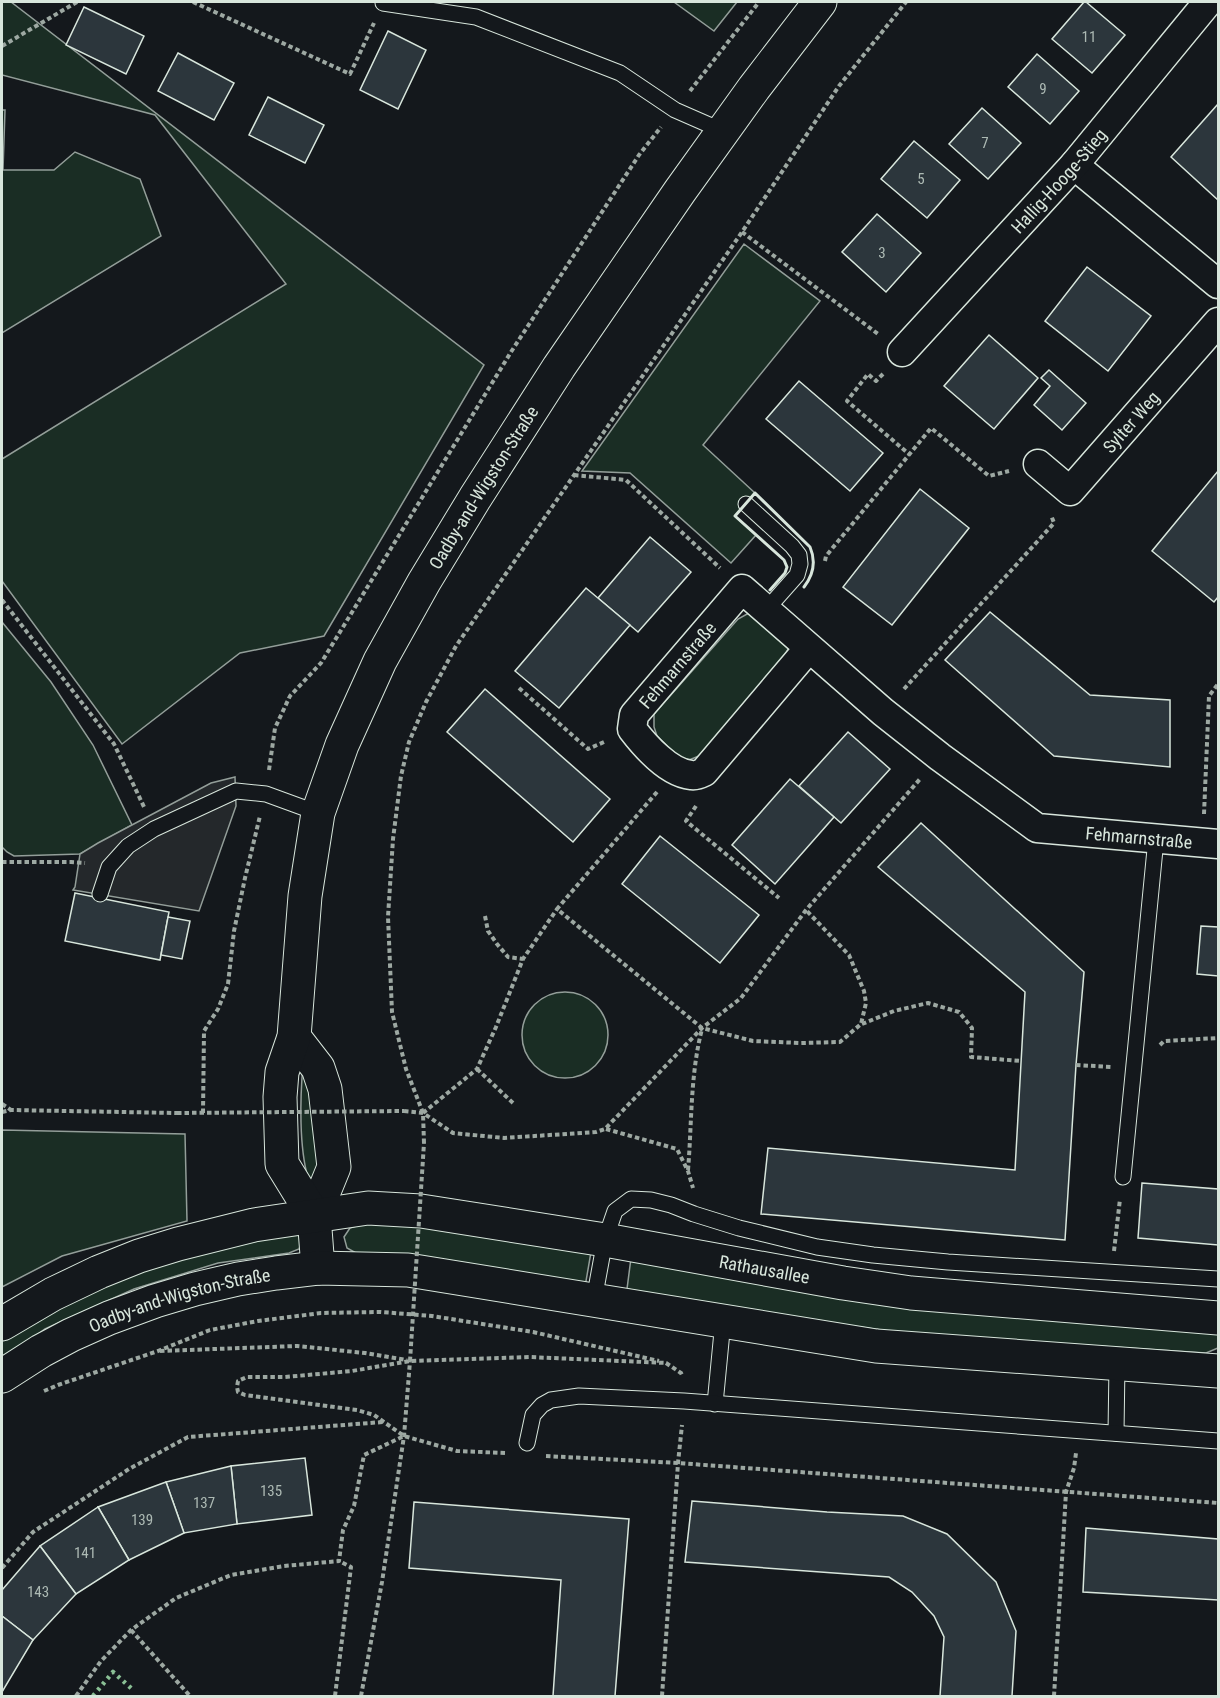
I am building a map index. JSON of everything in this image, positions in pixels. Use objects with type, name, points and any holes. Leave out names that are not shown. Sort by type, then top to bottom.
[{"type":"main road","name":"Oadby-and-Wigston-Straße","points":[[314,1216],[282,1164],[280,1097],[282,1072],[294,1037],[306,896],[318,813],[329,778],[359,704],[424,582],[559,367],[653,228],[820,2]]},
{"type":"main road","name":"Oadby-and-Wigston-Straße","points":[[2,1376],[71,1335],[155,1301],[238,1279],[318,1268],[314,1216],[334,1167],[333,1156],[325,1089],[318,1068],[294,1037]]},
{"type":"main road","name":"Rathausallee","points":[[314,1216],[368,1208],[422,1211],[911,1293],[1218,1318]]},
{"type":"main road","points":[[2,1324],[53,1294],[139,1256],[244,1227],[314,1216]]},
{"type":"main road","points":[[318,1268],[408,1270],[876,1346],[1218,1371]]},
{"type":"street","name":"Hallig-Hooge-Stieg","points":[[902,352],[1074,165],[1208,2]]},
{"type":"street","points":[[1074,165],[1218,285]]},
{"type":"street","name":"Sylter Weg","points":[[1038,464],[1070,491],[1218,322]]},
{"type":"street","name":"Fehmarnstraße","points":[[684,774],[640,740],[632,729],[634,715],[742,589],[883,712],[1037,828],[1210,844]]},
{"type":"street","points":[[684,774],[704,772],[809,648]]},
{"type":"lane","points":[[383,3],[476,17],[620,73],[675,110],[723,131]]},
{"type":"lane","points":[[746,504],[799,555],[800,564],[797,576],[766,610]]},
{"type":"lane","points":[[100,894],[110,867],[128,846],[154,829],[236,791],[266,794],[318,813]]},
{"type":"lane","points":[[1123,1177],[1156,839]]},
{"type":"lane","points":[[594,1300],[605,1240],[615,1211],[631,1198],[671,1205],[739,1228],[817,1247],[873,1255],[948,1262],[1218,1278]]},
{"type":"lane","points":[[715,1404],[723,1321]]},
{"type":"lane","points":[[1116,1433],[1117,1364]]},
{"type":"lane","points":[[527,1443],[533,1415],[542,1405],[551,1400],[579,1396],[684,1401],[1218,1441]]},
{"type":"path","points":[[2,46],[77,2]]},
{"type":"path","points":[[193,2],[350,74],[383,3]]},
{"type":"path","points":[[361,1696],[382,1582],[404,1436],[424,1143],[423,1113],[406,1069],[392,1012],[388,917],[393,839],[401,776],[409,741],[426,702],[456,646],[742,232],[839,86],[906,2]]},
{"type":"path","points":[[742,232],[902,352],[876,381],[868,374],[847,400],[910,455]]},
{"type":"path","points":[[823,567],[826,556],[932,428],[989,476],[1038,464]]},
{"type":"path","points":[[573,475],[626,480],[742,589]]},
{"type":"path","points":[[883,712],[1054,523],[1051,513]]},
{"type":"path","points":[[2,600],[114,744],[154,829]]},
{"type":"path","points":[[1210,844],[1209,696],[1218,684]]},
{"type":"path","points":[[519,688],[588,749],[632,729]]},
{"type":"path","points":[[2,1112],[11,1110],[177,1113],[404,1111],[423,1113],[453,1132],[504,1138],[596,1132],[605,1129],[702,1028],[741,998],[806,910],[940,757]]},
{"type":"path","points":[[423,1113],[477,1069],[523,959],[557,909],[684,774],[703,796],[686,821],[778,898]]},
{"type":"path","points":[[2,862],[71,861],[110,867]]},
{"type":"path","points":[[557,909],[702,1028],[753,1041],[840,1042],[861,1024],[894,1011],[928,1003],[959,1012],[972,1028],[971,1057],[1021,1061]]},
{"type":"path","points":[[806,910],[849,955],[864,991],[866,1003],[861,1024]]},
{"type":"path","points":[[486,916],[488,931],[508,957],[523,959]]},
{"type":"path","points":[[688,1171],[692,1089],[702,1028]]},
{"type":"path","points":[[202,1113],[204,1055]]},
{"type":"path","points":[[477,1069],[513,1103]]},
{"type":"path","points":[[2,1104],[11,1110]]},
{"type":"path","points":[[605,1129],[677,1149],[688,1171],[697,1204],[694,1214]]},
{"type":"path","points":[[1112,1272],[1123,1177]]},
{"type":"path","points":[[37,1394],[58,1384],[158,1351],[210,1330],[321,1313],[381,1312],[432,1316],[533,1332],[667,1363],[681,1373],[687,1383],[678,1463],[662,1696]]},
{"type":"path","points":[[158,1351],[297,1346],[365,1353],[410,1361]]},
{"type":"path","points":[[515,1454],[458,1451],[404,1436],[375,1415],[357,1410],[245,1395],[238,1392],[238,1381],[247,1377],[285,1377],[352,1371],[410,1361],[529,1357],[667,1363]]},
{"type":"path","points":[[2,1568],[33,1532],[129,1469],[188,1437],[384,1422]]},
{"type":"path","points":[[1054,1696],[1066,1492],[1074,1468],[1078,1431]]},
{"type":"path","points":[[339,1561],[343,1530],[354,1506],[364,1455],[404,1436]]},
{"type":"path","points":[[538,1455],[678,1463],[1218,1503]]},
{"type":"path","points":[[76,1696],[101,1661],[131,1630],[176,1598],[231,1575],[284,1566],[339,1561],[351,1567],[335,1696]]},
{"type":"path","points":[[131,1630],[190,1696]]},
{"type":"green space","points":[[2,2],[11,2],[484,365],[324,636],[240,653],[122,744],[2,581],[2,459],[286,284],[155,115],[2,75]]},
{"type":"green space","points":[[674,2],[737,2],[714,31]]},
{"type":"green space","points":[[2,110],[5,110],[3,170],[54,170],[75,152],[140,179],[161,236],[2,333]]},
{"type":"green space","points":[[744,244],[820,301],[703,445],[755,493],[735,516],[756,535],[731,563],[630,473],[582,471]]},
{"type":"green space","points":[[747,614],[757,614],[785,638],[788,649],[783,659],[699,756],[689,760],[680,758],[657,736],[654,714],[738,619]]},
{"type":"green space","points":[[2,622],[51,682],[93,745],[132,825],[80,854],[14,856],[2,847]]},
{"type":"green space","points":[[565,992],[581,996],[595,1005],[604,1019],[608,1035],[604,1051],[595,1065],[581,1074],[565,1078],[549,1074],[535,1065],[526,1051],[522,1035],[526,1019],[535,1005],[549,996]]},
{"type":"green space","points":[[303,1065],[308,1065],[322,1185],[308,1178],[305,1166],[301,1122]]},
{"type":"green space","points":[[2,1130],[185,1134],[187,1221],[62,1256],[2,1287]]},
{"type":"green space","points":[[369,1222],[434,1226],[591,1252],[585,1287],[363,1257],[347,1248],[344,1237],[350,1228]]},
{"type":"green space","points":[[297,1233],[302,1241],[299,1249],[289,1253],[218,1263],[134,1289],[45,1329],[2,1361],[2,1339],[126,1272],[215,1245]]},
{"type":"green space","points":[[631,1258],[1218,1331],[1218,1348],[1206,1353],[911,1334],[764,1314],[627,1289]]},
{"type":"shaded area","points":[[235,777],[236,806],[199,911],[73,890],[80,854],[211,783]]},
{"type":"building","points":[[1084,2],[1125,35],[1092,73],[1052,39]]},
{"type":"building","points":[[84,7],[144,36],[126,74],[66,45]]},
{"type":"building","points":[[388,31],[426,50],[398,109],[360,90]]},
{"type":"building","points":[[178,53],[234,83],[214,120],[158,91]]},
{"type":"building","points":[[1037,54],[1079,91],[1050,124],[1008,87]]},
{"type":"building","points":[[268,97],[324,125],[305,163],[249,135]]},
{"type":"building","points":[[1218,104],[1218,200],[1171,157]]},
{"type":"building","points":[[982,108],[1021,143],[988,179],[949,144]]},
{"type":"building","points":[[914,141],[960,180],[927,218],[881,179]]},
{"type":"building","points":[[877,214],[921,253],[886,292],[842,252]]},
{"type":"building","points":[[1087,267],[1151,316],[1108,371],[1045,321]]},
{"type":"building","points":[[989,335],[1038,378],[994,429],[944,386]]},
{"type":"building","points":[[1049,370],[1086,403],[1062,430],[1034,405],[1050,386],[1041,378]]},
{"type":"building","points":[[799,381],[883,453],[850,491],[766,419]]},
{"type":"building","points":[[1218,471],[1218,597],[1214,602],[1152,551]]},
{"type":"building","points":[[920,489],[969,528],[892,625],[843,587]]},
{"type":"building","points":[[650,537],[691,572],[638,632],[598,598]]},
{"type":"building","points":[[586,588],[630,625],[559,708],[515,671]]},
{"type":"building","points":[[990,612],[1090,695],[1170,700],[1170,767],[1054,756],[945,660]]},
{"type":"building","points":[[485,689],[610,799],[573,842],[447,732]]},
{"type":"building","points":[[848,732],[890,769],[841,823],[799,786]]},
{"type":"building","points":[[790,779],[834,817],[775,884],[732,845]]},
{"type":"building","points":[[921,823],[1084,972],[1065,1240],[761,1214],[768,1148],[1015,1170],[1025,992],[878,867]]},
{"type":"building","points":[[660,836],[759,915],[720,963],[622,884]]},
{"type":"building","points":[[75,893],[169,912],[160,960],[65,941]]},
{"type":"building","points":[[168,917],[190,921],[182,959],[161,955]]},
{"type":"building","points":[[1201,926],[1218,927],[1218,976],[1197,974]]},
{"type":"building","points":[[1142,1183],[1218,1189],[1218,1245],[1138,1238]]},
{"type":"building","points":[[305,1458],[312,1515],[237,1524],[231,1466]]},
{"type":"building","points":[[231,1466],[237,1524],[184,1533],[166,1482]]},
{"type":"building","points":[[166,1482],[184,1533],[129,1560],[98,1507]]},
{"type":"building","points":[[692,1501],[903,1516],[947,1534],[996,1582],[1016,1631],[1012,1696],[940,1696],[944,1637],[934,1616],[912,1592],[889,1577],[685,1562]]},
{"type":"building","points":[[414,1502],[629,1519],[615,1696],[553,1696],[561,1580],[409,1568]]},
{"type":"building","points":[[98,1507],[129,1560],[76,1594],[40,1546]]},
{"type":"building","points":[[1086,1528],[1218,1539],[1218,1600],[1083,1592]]},
{"type":"building","points":[[40,1546],[76,1594],[33,1640],[2,1616],[2,1590]]},
{"type":"building","points":[[2,1616],[33,1640],[2,1692]]},
{"type":"hedge","points":[[93,1696],[113,1672],[132,1689]]},
{"type":"wall","points":[[770,590],[785,573],[787,567],[784,560],[735,516],[755,493],[810,547],[813,567],[804,587]]}]
